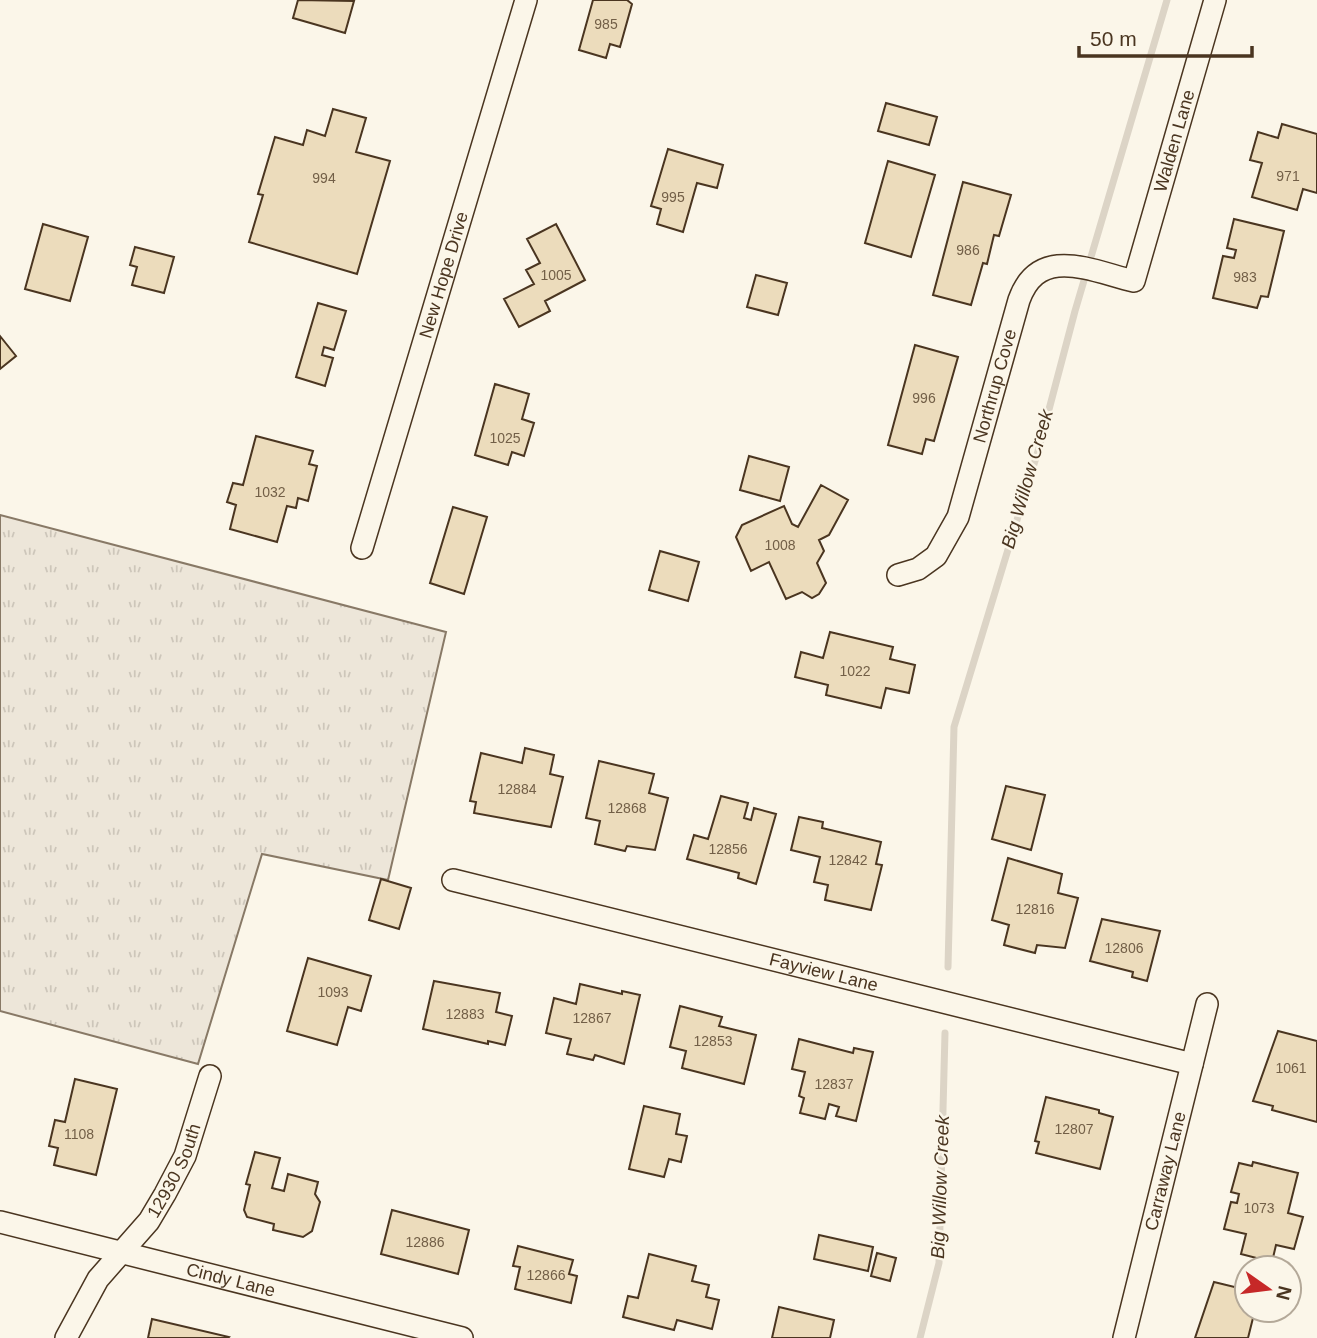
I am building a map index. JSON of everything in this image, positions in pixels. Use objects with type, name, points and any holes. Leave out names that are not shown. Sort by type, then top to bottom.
[{"type":"street","name":"New Hope Drive","points":[[362,548],[526,0]]},
{"type":"street","name":"Walden Lane","points":[[1125,279],[1215,0]]},
{"type":"street","name":"Northrup Cove","points":[[898,575],[918,569],[936,556],[953,528],[1023,289],[1038,271],[1049,266],[1069,265],[1125,279]]},
{"type":"street","name":"Fayview Lane","points":[[453,880],[1192,1064]]},
{"type":"street","name":"Carraway Lane","points":[[1124,1338],[1208,1004]]},
{"type":"street","name":"12930 South","points":[[66,1338],[98,1279],[149,1221],[185,1156],[211,1076]]},
{"type":"street","name":"Cindy Lane","points":[[0,1222],[462,1338]]},
{"type":"green space","points":[[0,515],[446,632],[388,880],[262,854],[198,1064],[0,1011]]},
{"type":"building","points":[[298,0],[354,1],[345,33],[293,18]]},
{"type":"building","points":[[593,0],[627,0],[632,4],[620,47],[610,44],[606,58],[579,50]]},
{"type":"building","points":[[886,103],[937,117],[929,145],[878,131]]},
{"type":"building","points":[[333,109],[366,118],[356,152],[390,161],[357,274],[249,242],[263,195],[258,194],[275,137],[303,145],[307,130],[325,136]]},
{"type":"building","points":[[1282,124],[1317,134],[1317,193],[1303,189],[1297,210],[1252,197],[1262,163],[1250,160],[1258,132],[1278,138]]},
{"type":"building","points":[[668,149],[723,165],[717,188],[697,183],[683,232],[657,224],[661,209],[651,206]]},
{"type":"building","points":[[888,161],[935,175],[911,257],[865,243]]},
{"type":"building","points":[[963,182],[1011,195],[999,236],[994,235],[987,264],[983,263],[971,305],[933,295]]},
{"type":"building","points":[[1234,219],[1284,231],[1268,297],[1261,296],[1257,308],[1213,298],[1223,256],[1234,258],[1236,250],[1227,248]]},
{"type":"building","points":[[43,224],[88,237],[70,301],[25,289]]},
{"type":"building","points":[[556,224],[585,280],[545,301],[550,311],[519,327],[504,299],[534,284],[526,270],[540,263],[527,239]]},
{"type":"building","points":[[135,247],[174,257],[164,293],[132,285],[137,267],[130,265]]},
{"type":"building","points":[[756,275],[787,283],[778,315],[747,307]]},
{"type":"building","points":[[318,303],[346,311],[334,350],[324,347],[322,355],[333,358],[325,386],[296,377]]},
{"type":"building","points":[[0,336],[16,356],[0,369]]},
{"type":"building","points":[[915,345],[958,357],[934,441],[926,439],[922,454],[888,445]]},
{"type":"building","points":[[495,384],[529,394],[522,419],[534,423],[524,456],[512,452],[508,465],[475,455]]},
{"type":"building","points":[[256,436],[313,451],[309,464],[317,466],[308,501],[298,498],[296,508],[287,506],[277,542],[230,529],[236,505],[227,502],[233,483],[243,485]]},
{"type":"building","points":[[749,456],[789,467],[780,501],[740,490]]},
{"type":"building","points":[[821,485],[848,500],[829,535],[819,540],[824,551],[817,563],[826,583],[819,594],[812,598],[802,592],[786,599],[769,562],[751,571],[736,537],[742,525],[784,506],[792,524],[798,527]]},
{"type":"building","points":[[453,507],[487,517],[464,594],[430,583]]},
{"type":"building","points":[[660,551],[699,562],[688,601],[649,590]]},
{"type":"building","points":[[830,632],[893,647],[890,659],[915,665],[909,693],[886,688],[881,708],[826,695],[828,685],[795,677],[801,652],[823,658]]},
{"type":"building","points":[[525,748],[554,755],[550,774],[563,777],[551,827],[474,813],[476,802],[470,801],[481,753],[522,763]]},
{"type":"building","points":[[599,761],[654,774],[649,793],[668,798],[655,850],[627,846],[625,851],[595,844],[600,821],[586,818]]},
{"type":"building","points":[[1006,786],[1045,795],[1031,850],[992,839]]},
{"type":"building","points":[[721,796],[748,803],[744,818],[751,820],[754,808],[776,814],[756,884],[738,878],[739,873],[687,859],[694,835],[708,839]]},
{"type":"building","points":[[799,817],[823,822],[822,828],[881,842],[876,864],[882,865],[871,910],[825,900],[828,885],[814,882],[820,857],[791,850]]},
{"type":"building","points":[[1008,858],[1062,874],[1058,893],[1078,898],[1065,948],[1037,945],[1035,953],[1004,945],[1009,925],[992,920]]},
{"type":"building","points":[[381,879],[411,888],[399,929],[369,920]]},
{"type":"building","points":[[1102,919],[1160,931],[1147,981],[1132,977],[1133,972],[1090,961]]},
{"type":"building","points":[[308,958],[371,976],[361,1011],[348,1007],[337,1045],[287,1031]]},
{"type":"building","points":[[434,981],[500,993],[496,1012],[512,1016],[505,1045],[488,1041],[488,1044],[423,1029]]},
{"type":"building","points":[[580,984],[622,994],[622,991],[640,995],[624,1064],[595,1055],[593,1060],[567,1054],[571,1039],[546,1033],[554,998],[576,1004]]},
{"type":"building","points":[[680,1006],[722,1017],[719,1026],[756,1035],[744,1084],[682,1068],[686,1051],[670,1047]]},
{"type":"building","points":[[1278,1031],[1317,1041],[1317,1122],[1272,1110],[1273,1106],[1253,1101]]},
{"type":"building","points":[[799,1039],[853,1053],[854,1048],[873,1052],[856,1121],[836,1116],[839,1107],[829,1104],[825,1119],[800,1113],[804,1098],[799,1096],[805,1072],[792,1069]]},
{"type":"building","points":[[75,1079],[117,1089],[96,1175],[54,1165],[58,1148],[49,1146],[55,1120],[65,1122]]},
{"type":"building","points":[[1046,1097],[1099,1110],[1099,1113],[1113,1117],[1100,1169],[1036,1153],[1039,1142],[1035,1141]]},
{"type":"building","points":[[644,1106],[680,1114],[676,1134],[687,1136],[681,1162],[669,1159],[664,1177],[629,1169]]},
{"type":"building","points":[[255,1152],[280,1158],[272,1188],[284,1191],[288,1174],[318,1182],[315,1194],[320,1202],[312,1231],[303,1237],[273,1230],[274,1224],[247,1217],[244,1210],[250,1185],[246,1184]]},
{"type":"building","points":[[1253,1162],[1298,1173],[1288,1213],[1303,1217],[1294,1249],[1276,1245],[1274,1254],[1241,1254],[1246,1234],[1224,1229],[1231,1202],[1237,1203],[1239,1194],[1231,1192],[1239,1163],[1252,1166]]},
{"type":"building","points":[[392,1210],[469,1230],[458,1274],[381,1254]]},
{"type":"building","points":[[819,1235],[873,1247],[868,1271],[814,1259]]},
{"type":"building","points":[[518,1246],[573,1260],[569,1274],[577,1276],[571,1303],[515,1289],[520,1267],[513,1266]]},
{"type":"building","points":[[877,1253],[896,1258],[890,1281],[871,1276]]},
{"type":"building","points":[[649,1254],[696,1266],[692,1281],[709,1285],[706,1297],[719,1300],[712,1329],[677,1320],[674,1330],[623,1317],[628,1296],[638,1298]]},
{"type":"building","points":[[1214,1282],[1233,1287],[1233,1324],[1252,1324],[1248,1338],[1195,1338]]},
{"type":"building","points":[[779,1307],[834,1320],[830,1338],[772,1338]]},
{"type":"building","points":[[152,1319],[229,1337],[148,1338]]},
{"type":"waterway","name":"Big Willow Creek","points":[[948,967],[954,727],[1038,451],[1075,311],[1167,0]]},
{"type":"waterway","name":"Big Willow Creek","points":[[920,1338],[939,1263],[945,1033]]}]
